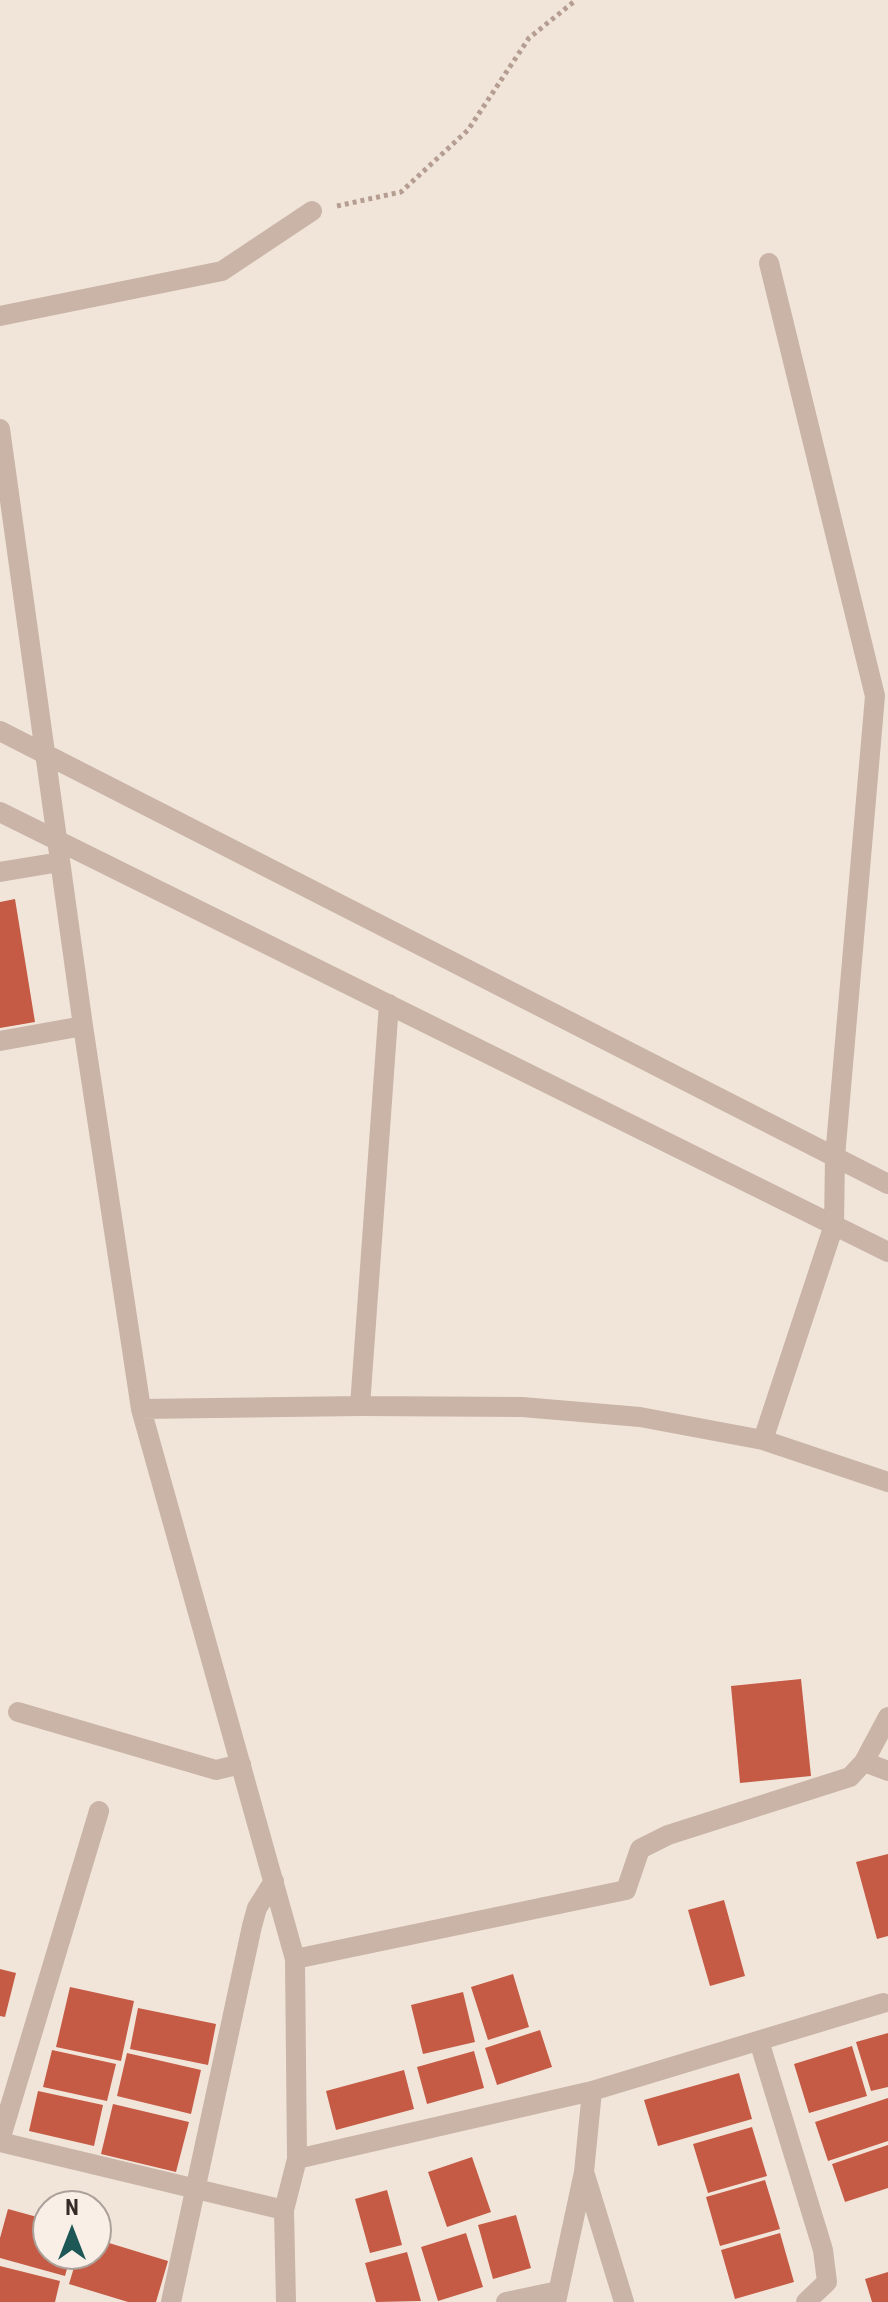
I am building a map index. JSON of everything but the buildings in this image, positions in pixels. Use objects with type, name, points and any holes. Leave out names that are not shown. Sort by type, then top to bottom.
[{"type":"street","points":[[0,316],[222,271],[312,211]]},
{"type":"street","points":[[763,1440],[834,1225],[835,1157],[881,696],[769,263]]},
{"type":"street","points":[[0,429],[83,1026],[141,1409],[295,1959],[297,2159],[284,2210],[286,2302]]},
{"type":"street","points":[[0,731],[888,1184]]},
{"type":"street","points":[[0,812],[888,1252]]},
{"type":"street","points":[[0,872],[60,862]]},
{"type":"street","points":[[360,1406],[389,1004]]},
{"type":"street","points":[[0,1041],[83,1026]]},
{"type":"street","points":[[141,1409],[522,1407],[640,1417],[763,1440],[888,1482]]},
{"type":"street","points":[[18,1712],[216,1770],[241,1764]]},
{"type":"street","points":[[295,1959],[626,1890],[640,1849],[668,1835],[850,1777],[864,1762],[888,1717]]},
{"type":"street","points":[[864,1762],[888,1771]]},
{"type":"street","points":[[99,1811],[0,2141],[284,2210]]},
{"type":"street","points":[[171,2302],[254,1917],[274,1881]]},
{"type":"street","points":[[297,2159],[592,2091],[883,2003]]},
{"type":"street","points":[[759,2041],[823,2250],[827,2282],[806,2302]]},
{"type":"street","points":[[506,2302],[557,2296],[584,2172],[592,2091]]},
{"type":"street","points":[[584,2172],[628,2300]]},
{"type":"path","points":[[312,211],[401,192],[468,130],[529,38],[576,0]]}]
